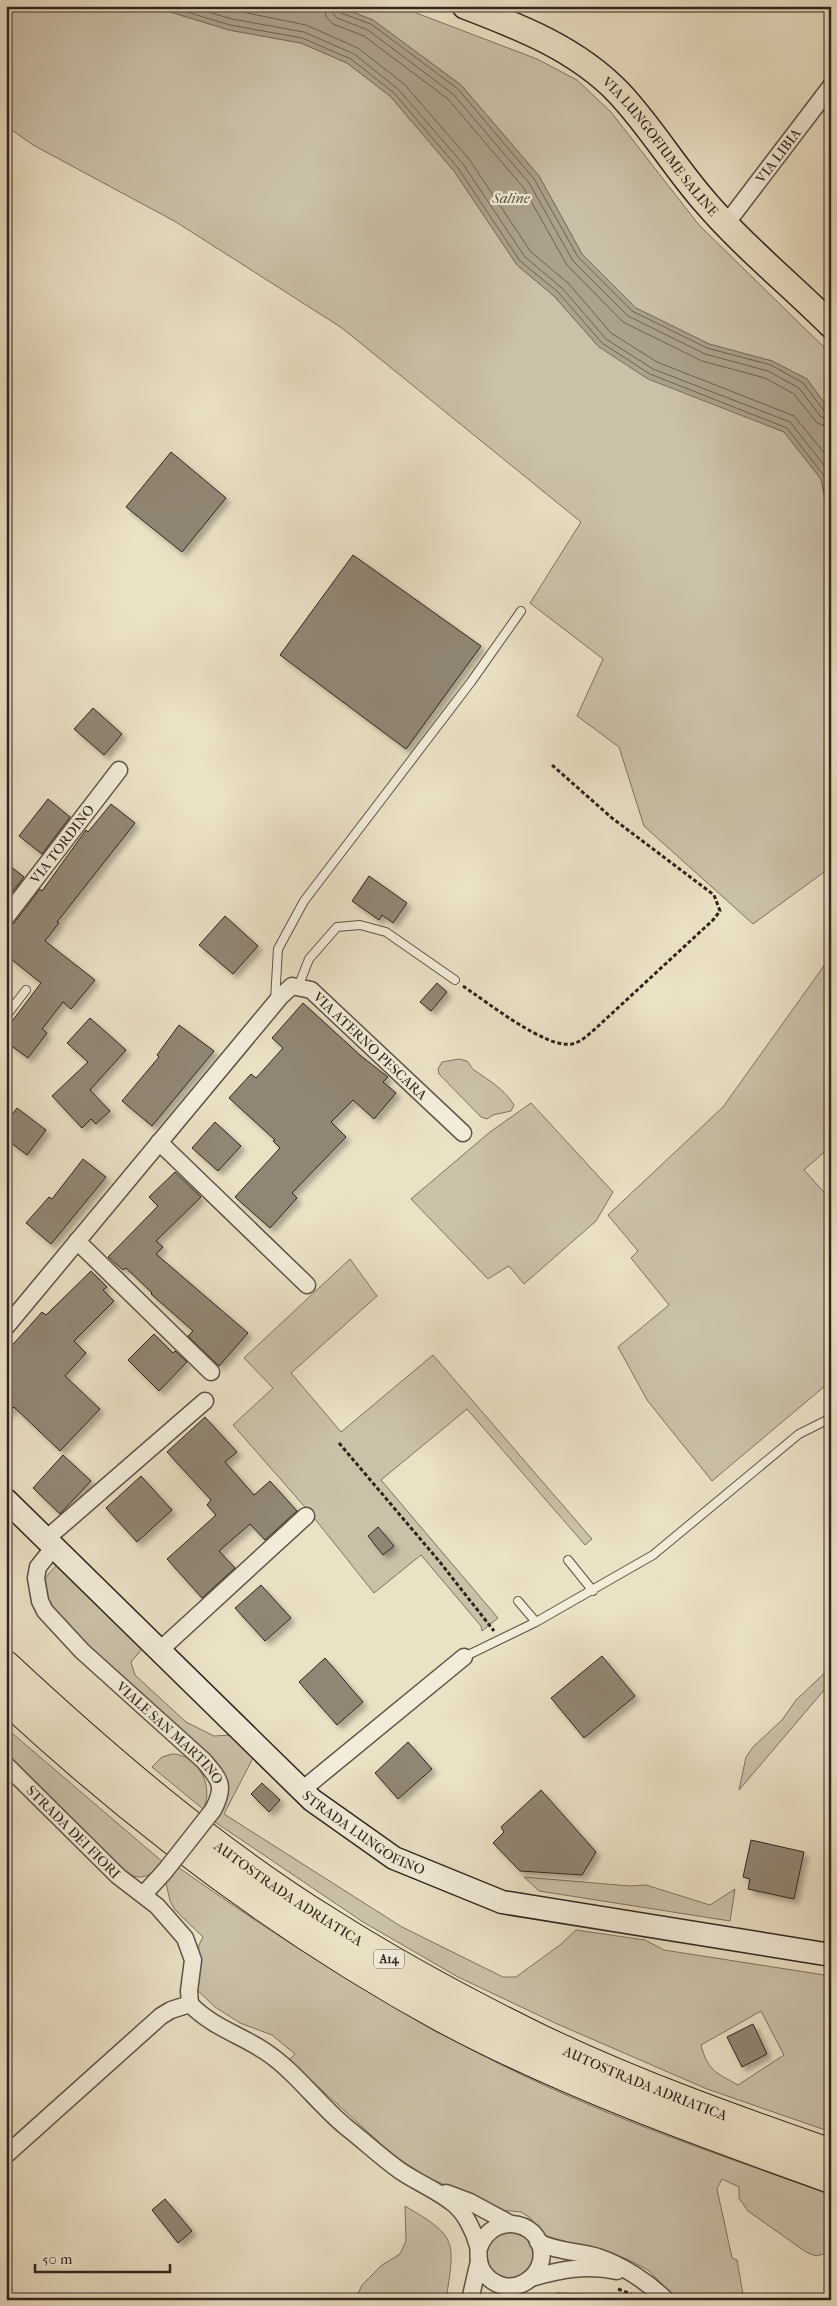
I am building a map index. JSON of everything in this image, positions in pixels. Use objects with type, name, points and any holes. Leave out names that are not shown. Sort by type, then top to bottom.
[{"type":"highway","name":"AUTOSTRADA ADRIATICA","points":[[6,1665],[119,1767],[211,1841],[327,1921],[382,1954],[438,1986],[542,2040],[601,2066],[762,2129],[831,2153]]},
{"type":"highway","name":"AUTOSTRADA ADRIATICA","points":[[6,1699],[110,1791],[201,1864],[332,1954],[388,1987],[461,2027],[589,2088],[647,2112],[831,2179]]},
{"type":"main road","name":"VIA LUNGOFIUME SALINE","points":[[465,6],[553,44],[589,67],[607,82],[642,121],[700,197],[831,325]]},
{"type":"main road","name":"STRADA LUNGOFINO","points":[[6,1500],[312,1800],[394,1858],[502,1902],[831,1955]]},
{"type":"street","name":"VIA LIBIA","points":[[726,224],[831,86]]},
{"type":"street","name":"VIA TORDINO","points":[[6,917],[119,770]]},
{"type":"street","name":"VIA ATERNO PESCARA","points":[[6,1326],[274,1004],[292,986],[311,990],[324,1001],[463,1132]]},
{"type":"street","points":[[159,1142],[307,1285]]},
{"type":"street","points":[[77,1241],[211,1372]]},
{"type":"street","points":[[50,1543],[205,1401]]},
{"type":"street","points":[[160,1650],[306,1516]]},
{"type":"street","name":"VIALE SAN MARTINO","points":[[50,1543],[38,1567],[36,1578],[40,1601],[45,1611],[82,1651],[208,1766],[220,1782],[220,1798],[213,1810],[165,1871],[144,1894]]},
{"type":"street","points":[[302,1790],[464,1657]]},
{"type":"street","name":"STRADA DEI FIORI","points":[[6,1765],[118,1876],[144,1894]]},
{"type":"street","points":[[144,1894],[185,1938],[191,1951],[194,1960],[189,1992],[190,2004],[220,2028],[266,2052],[344,2125],[400,2171],[453,2204],[462,2212],[479,2255],[482,2271],[498,2284],[508,2286],[557,2271],[584,2268],[607,2269],[634,2275]]},
{"type":"street","points":[[6,2155],[161,2016],[171,2010],[190,2004]]},
{"type":"street","points":[[421,2183],[470,2202],[509,2223],[526,2228],[538,2242],[555,2250],[597,2257],[634,2275],[666,2300]]},
{"type":"street","points":[[470,2300],[479,2255],[486,2234],[492,2228],[509,2223]]},
{"type":"street","points":[[504,2300],[525,2282],[540,2261],[538,2242]]},
{"type":"lane","points":[[274,1004],[278,949],[304,900],[466,690],[521,611]]},
{"type":"lane","points":[[298,987],[309,959],[337,927],[360,925],[386,932],[455,980]]},
{"type":"lane","points":[[6,1016],[26,990]]},
{"type":"lane","points":[[464,1657],[536,1622],[653,1555],[799,1434],[831,1418]]},
{"type":"lane","points":[[568,1560],[593,1591]]},
{"type":"lane","points":[[518,1601],[536,1622]]},
{"type":"path","points":[[455,980],[550,1042],[572,1044],[580,1041],[622,1004],[713,920],[720,910],[714,895],[612,818],[552,765]]},
{"type":"path","points":[[340,1444],[439,1561],[500,1640]]},
{"type":"path","points":[[611,2286],[632,2295]]},
{"type":"shaded area","points":[[6,6],[151,6],[229,30],[301,43],[347,63],[390,96],[454,171],[517,265],[554,296],[599,347],[718,405],[784,432],[821,479],[831,528],[831,867],[753,924],[644,826],[619,747],[577,716],[603,659],[530,603],[581,522],[342,328],[176,222],[33,145],[6,126]]},
{"type":"shaded area","points":[[337,6],[398,6],[537,59],[577,80],[611,112],[699,225],[831,354],[831,412],[807,379],[772,361],[709,344],[636,308],[582,254],[539,176],[461,85],[373,20]]},
{"type":"shaded area","points":[[831,956],[831,1146],[804,1170],[831,1200],[831,1381],[712,1481],[647,1400],[618,1347],[669,1305],[631,1258],[638,1251],[608,1215],[723,1107]]},
{"type":"shaded area","points":[[459,1059],[467,1061],[473,1069],[506,1094],[514,1105],[511,1111],[493,1115],[487,1119],[481,1117],[439,1074],[438,1069],[442,1062]]},
{"type":"shaded area","points":[[531,1103],[613,1192],[596,1221],[524,1284],[509,1266],[488,1279],[411,1199],[490,1132]]},
{"type":"shaded area","points":[[350,1259],[377,1296],[291,1373],[341,1432],[433,1355],[592,1539],[585,1545],[467,1409],[381,1480],[498,1618],[482,1631],[481,1626],[421,1555],[374,1593],[311,1514],[233,1425],[273,1388],[244,1358]]},
{"type":"shaded area","points":[[58,1564],[142,1649],[131,1662],[135,1675],[186,1722],[214,1736],[231,1735],[254,1756],[224,1814],[402,1927],[503,1977],[516,1977],[560,1945],[576,1930],[645,1940],[664,1950],[831,1976],[831,2132],[707,2089],[555,2023],[458,1977],[363,1922],[212,1820],[221,1774],[213,1759],[57,1615],[46,1601],[44,1594],[43,1587],[50,1572]],"holes":[[[761,2011],[784,2055],[738,2085],[710,2066],[701,2045]]]},
{"type":"shaded area","points":[[831,1667],[831,1682],[739,1790],[746,1757],[753,1747],[782,1720],[796,1700]]},
{"type":"shaded area","points":[[6,1728],[164,1863],[152,1873],[142,1877],[132,1876],[118,1869],[6,1759]]},
{"type":"shaded area","points":[[172,1754],[190,1760],[202,1774],[207,1792],[203,1809],[152,1767],[162,1757]]},
{"type":"shaded area","points":[[175,1865],[254,1920],[335,1972],[418,2021],[504,2066],[543,2085],[624,2119],[831,2195],[831,2242],[824,2254],[816,2256],[806,2252],[748,2211],[739,2198],[739,2187],[722,2179],[717,2189],[732,2258],[737,2260],[744,2300],[678,2300],[648,2270],[627,2259],[600,2251],[558,2246],[529,2217],[521,2212],[500,2210],[427,2177],[393,2155],[289,2060],[295,2054],[272,2035],[240,2023],[215,2007],[195,1988],[199,1945],[203,1937],[175,1910],[170,1901],[166,1883],[167,1876]]},
{"type":"shaded area","points":[[524,1877],[630,1886],[646,1885],[710,1905],[735,1889],[730,1921],[539,1891]]},
{"type":"shaded area","points":[[405,2206],[435,2225],[449,2242],[451,2265],[446,2300],[355,2300],[362,2285],[382,2265],[400,2254],[406,2241]]},
{"type":"shaded area","points":[[510,2232],[523,2236],[529,2242],[533,2255],[529,2268],[523,2274],[510,2278],[497,2274],[491,2268],[487,2255],[491,2242],[497,2236]]},
{"type":"shaded area","points":[[558,2293],[586,2294],[609,2300],[540,2300]]},
{"type":"water","name":"Saline","points":[[151,6],[337,6],[373,20],[461,85],[539,176],[582,254],[636,308],[709,344],[772,361],[807,379],[831,412],[831,528],[821,479],[784,432],[648,379],[599,347],[554,296],[517,265],[454,171],[390,96],[347,63],[301,43],[229,30]]},
{"type":"building","points":[[171,452],[226,498],[182,552],[126,507]]},
{"type":"building","points":[[353,555],[481,646],[406,749],[280,655]]},
{"type":"building","points":[[93,708],[122,734],[104,755],[74,729]]},
{"type":"building","points":[[48,799],[70,817],[42,854],[19,836]]},
{"type":"building","points":[[111,804],[135,823],[57,922],[59,923],[45,941],[95,980],[71,1009],[63,1002],[42,1029],[47,1033],[28,1058],[6,1042],[6,1029],[41,983],[6,955],[6,927],[14,923],[40,889],[42,891],[86,830],[88,832]]},
{"type":"building","points":[[6,863],[24,877],[6,900]]},
{"type":"building","points":[[369,876],[407,903],[393,923],[382,915],[379,920],[352,901]]},
{"type":"building","points":[[225,916],[258,946],[233,974],[199,945]]},
{"type":"building","points":[[437,983],[447,992],[431,1011],[420,1002]]},
{"type":"building","points":[[303,1003],[361,1056],[388,1077],[383,1082],[396,1093],[374,1119],[353,1100],[331,1122],[346,1137],[292,1193],[297,1198],[270,1228],[235,1197],[280,1148],[273,1141],[275,1140],[229,1098],[251,1074],[256,1078],[283,1048],[272,1038]]},
{"type":"building","points":[[90,1018],[126,1050],[90,1090],[110,1111],[96,1124],[91,1119],[82,1128],[52,1096],[88,1062],[67,1043]]},
{"type":"building","points":[[179,1025],[214,1051],[152,1126],[122,1101],[159,1057],[157,1055]]},
{"type":"building","points":[[17,1108],[46,1130],[27,1155],[6,1139],[6,1122]]},
{"type":"building","points":[[215,1122],[241,1146],[218,1171],[192,1148]]},
{"type":"building","points":[[83,1159],[106,1177],[51,1244],[26,1223],[49,1197],[52,1199]]},
{"type":"building","points":[[175,1172],[201,1197],[156,1241],[163,1247],[156,1254],[248,1333],[219,1366],[188,1336],[193,1331],[151,1294],[126,1268],[123,1270],[108,1257],[158,1206],[149,1197]]},
{"type":"building","points":[[91,1271],[107,1287],[103,1290],[114,1301],[74,1341],[86,1353],[65,1376],[100,1409],[60,1451],[14,1407],[6,1415],[6,1352],[42,1312],[46,1315]]},
{"type":"building","points":[[154,1334],[173,1353],[175,1351],[187,1362],[159,1391],[128,1360]]},
{"type":"building","points":[[205,1417],[237,1452],[225,1462],[254,1495],[270,1481],[297,1511],[265,1540],[250,1524],[219,1551],[235,1568],[202,1598],[167,1559],[216,1515],[207,1505],[211,1500],[167,1452]]},
{"type":"building","points":[[63,1455],[91,1481],[60,1514],[33,1488]]},
{"type":"building","points":[[141,1476],[172,1510],[137,1542],[106,1508]]},
{"type":"building","points":[[378,1527],[394,1546],[383,1555],[368,1536]]},
{"type":"building","points":[[261,1585],[291,1618],[265,1641],[235,1608]]},
{"type":"building","points":[[602,1656],[635,1696],[584,1738],[551,1698]]},
{"type":"building","points":[[325,1658],[363,1702],[337,1725],[299,1682]]},
{"type":"building","points":[[408,1742],[432,1769],[398,1799],[375,1773]]},
{"type":"building","points":[[262,1783],[280,1800],[269,1812],[251,1794]]},
{"type":"building","points":[[541,1790],[596,1852],[582,1875],[520,1871],[493,1843],[504,1832],[501,1827]]},
{"type":"building","points":[[751,1840],[804,1852],[794,1899],[748,1889],[750,1879],[743,1877]]},
{"type":"building","points":[[753,2024],[767,2054],[742,2067],[727,2037]]},
{"type":"building","points":[[165,2199],[192,2231],[178,2243],[152,2210]]}]
